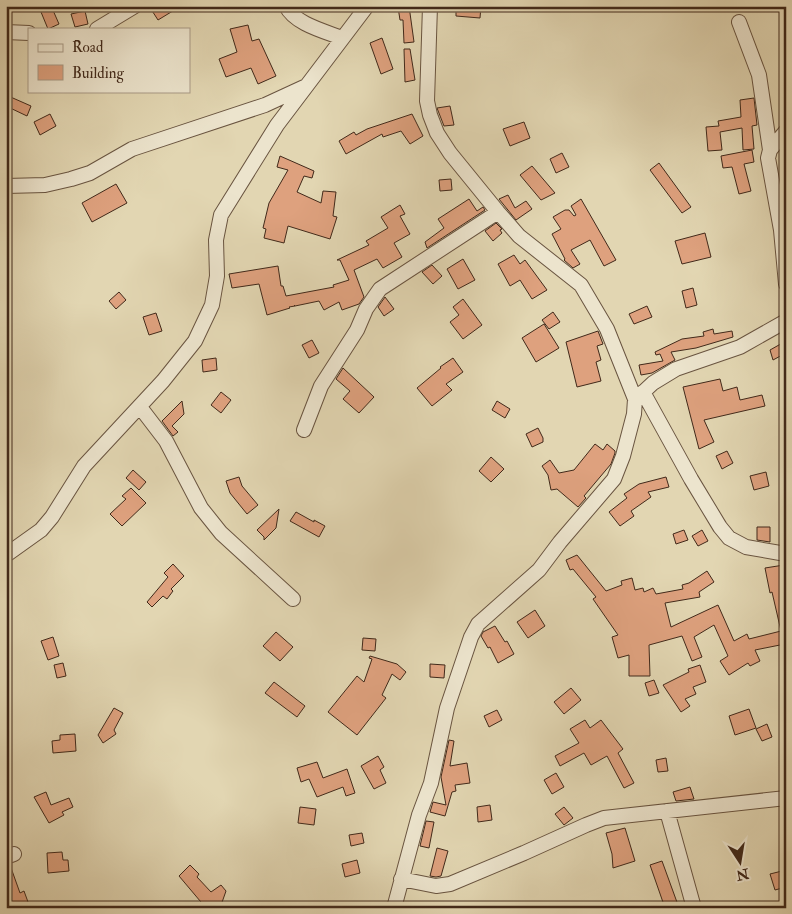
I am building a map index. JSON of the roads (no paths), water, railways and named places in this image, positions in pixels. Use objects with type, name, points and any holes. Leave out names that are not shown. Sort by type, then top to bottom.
[{"type":"street","points":[[99,28],[135,6]]},
{"type":"street","points":[[286,6],[289,12],[299,19],[342,38]]},
{"type":"street","points":[[6,555],[41,530],[52,517],[84,466],[140,407],[195,341],[212,305],[217,276],[216,240],[221,215],[277,126],[367,6]]},
{"type":"street","points":[[430,6],[427,101],[437,133],[450,153],[520,236],[581,285],[607,329],[639,396],[720,528],[729,538],[746,547],[786,554]]},
{"type":"street","points":[[739,22],[759,75],[770,150],[768,158],[781,230],[786,284]]},
{"type":"street","points":[[6,32],[28,33]]},
{"type":"street","points":[[6,186],[45,185],[90,173],[132,150],[265,105],[305,87]]},
{"type":"street","points":[[770,150],[786,131]]},
{"type":"street","points":[[304,430],[322,386],[380,288],[498,212]]},
{"type":"street","points":[[394,908],[419,815],[431,783],[447,708],[471,637],[478,624],[539,570],[560,542],[614,479],[639,396],[653,383],[676,369],[740,348],[786,321]]},
{"type":"street","points":[[140,407],[166,441],[201,508],[216,526],[293,599]]},
{"type":"street","points":[[401,879],[436,886],[450,884],[604,818],[786,798]]},
{"type":"street","points":[[667,811],[694,908]]}]
